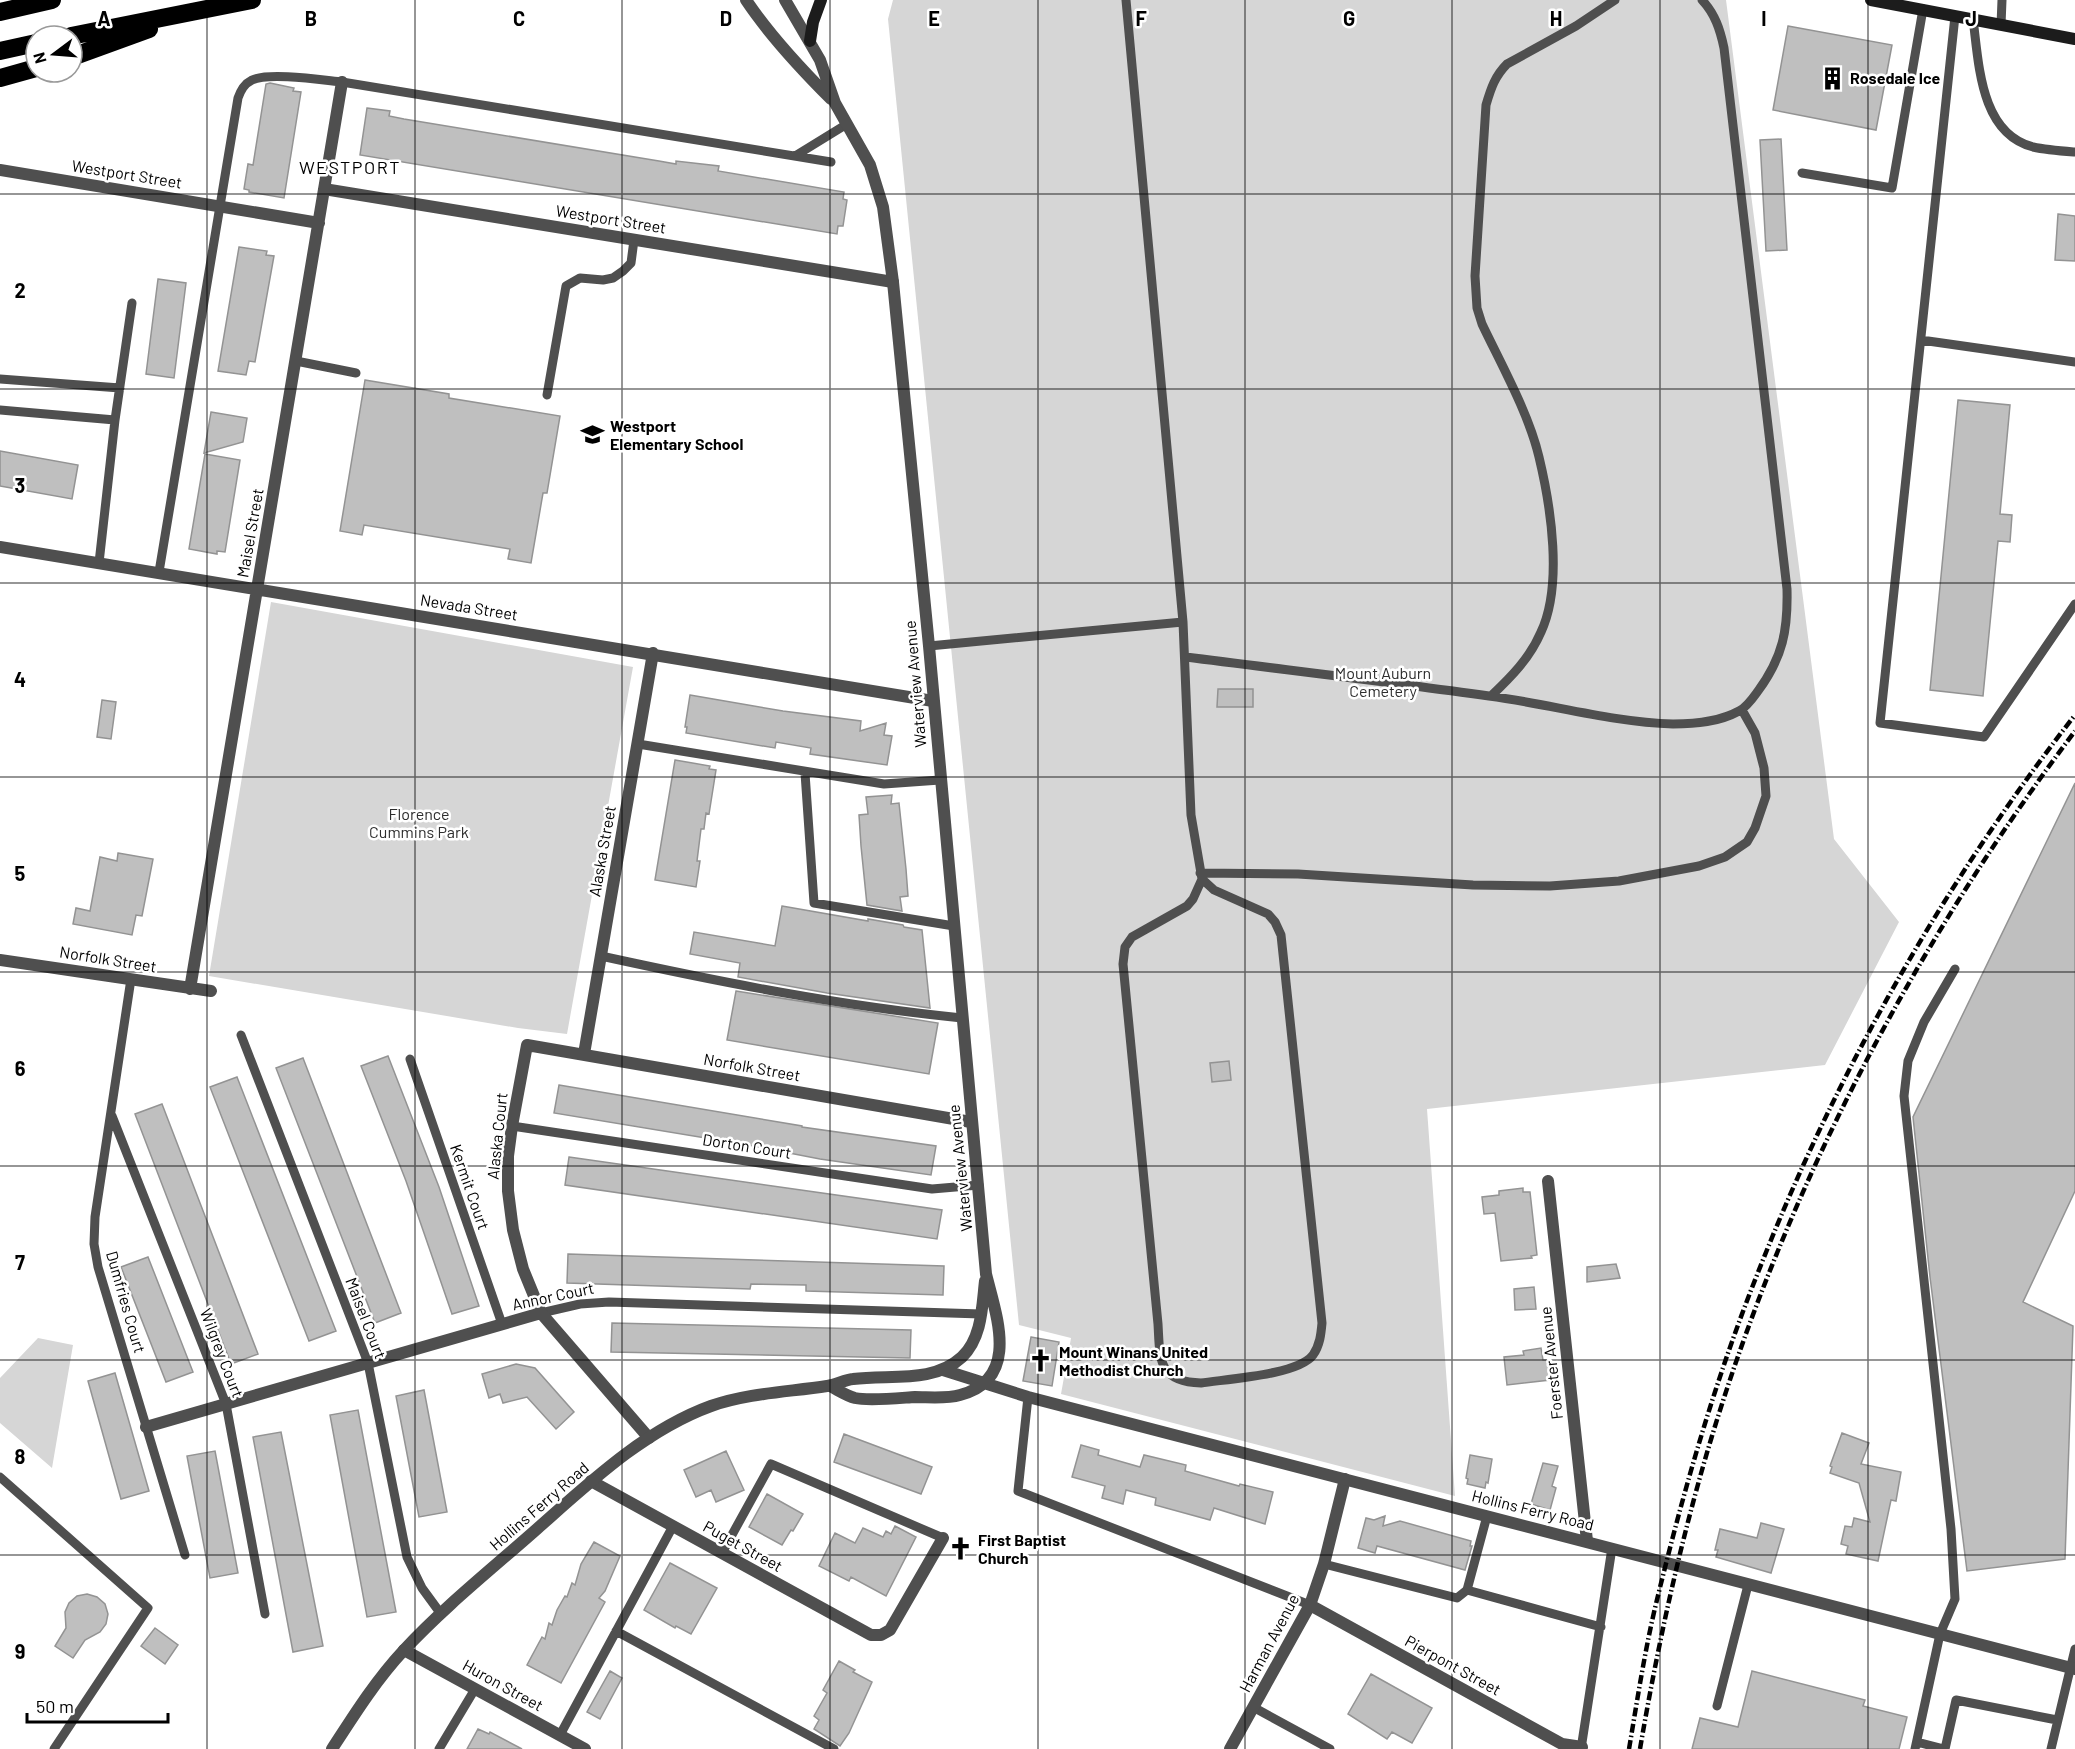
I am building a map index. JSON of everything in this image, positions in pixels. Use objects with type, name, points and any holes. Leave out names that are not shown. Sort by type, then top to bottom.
[{"type":"highway","points":[[0,12],[52,0]]},
{"type":"highway","points":[[84,33],[252,0]]},
{"type":"highway","points":[[84,53],[201,10]]},
{"type":"highway","points":[[0,51],[24,46]]},
{"type":"highway","points":[[0,78],[24,71]]},
{"type":"main road","points":[[810,41],[813,22],[821,0]]},
{"type":"main road","points":[[1871,0],[2075,37]]},
{"type":"street","name":"Waterview Avenue","points":[[746,0],[803,71],[834,103],[870,165],[880,192],[893,282],[929,646],[986,1274],[1000,1332],[1001,1345],[997,1363],[983,1383]]},
{"type":"street","name":"Waterview Avenue","points":[[785,0],[820,60],[834,103]]},
{"type":"street","name":"Maisel Street","points":[[190,989],[342,82]]},
{"type":"street","name":"Westport Street","points":[[0,170],[319,223]]},
{"type":"street","name":"Westport Street","points":[[324,189],[893,282]]},
{"type":"street","name":"Nevada Street","points":[[0,547],[933,700]]},
{"type":"street","name":"Alaska Street","points":[[584,1054],[653,653]]},
{"type":"street","name":"Norfolk Street","points":[[0,960],[211,991]]},
{"type":"street","name":"Norfolk Street","points":[[527,1045],[971,1122]]},
{"type":"street","name":"Alaska Court","points":[[527,1045],[508,1156],[508,1191],[513,1230],[523,1269],[541,1313],[649,1438]]},
{"type":"street","name":"Foerster Avenue","points":[[1548,1181],[1587,1541]]},
{"type":"street","name":"Waterview Avenue","points":[[956,1362],[967,1352],[974,1340],[981,1314],[986,1274]]},
{"type":"street","name":"Annor Court","points":[[146,1427],[541,1313]]},
{"type":"street","name":"Hollins Ferry Road","points":[[332,1749],[364,1699],[404,1650],[441,1614],[591,1481],[649,1438],[694,1413],[728,1400],[830,1386],[852,1379],[922,1375],[943,1370],[956,1362]]},
{"type":"street","name":"Hollins Ferry Road","points":[[943,1370],[1028,1397],[2073,1668]]},
{"type":"street","name":"Hollins Ferry Road","points":[[830,1386],[855,1398],[941,1397],[962,1395],[983,1383]]},
{"type":"street","name":"Harman Avenue","points":[[1230,1749],[1310,1605],[1345,1479]]},
{"type":"street","name":"Puget Street","points":[[591,1481],[871,1635],[881,1635],[890,1630],[943,1538]]},
{"type":"street","name":"Pierpont Street","points":[[1310,1605],[1562,1744],[1582,1748]]},
{"type":"street","name":"Huron Street","points":[[404,1650],[585,1749]]},
{"type":"lane","points":[[1126,0],[1186,657],[1191,815],[1201,876],[1193,899],[1187,906],[1132,937],[1125,947],[1123,964],[1160,1358],[1165,1369],[1175,1378],[1187,1383],[1287,1370],[1302,1365],[1313,1355],[1320,1341],[1322,1323],[1281,935],[1268,914],[1214,890],[1201,876]]},
{"type":"lane","points":[[1491,696],[1530,653],[1542,631],[1551,602],[1554,561],[1539,456],[1524,415],[1482,324],[1477,308],[1475,276],[1486,105],[1491,86],[1498,73],[1507,64],[1576,26],[1615,0]]},
{"type":"lane","points":[[1186,657],[1491,696],[1644,722],[1674,724],[1706,723],[1742,710],[1769,677],[1781,650],[1788,622],[1787,589],[1724,48],[1719,25],[1702,0]]},
{"type":"lane","points":[[2001,25],[2002,0]]},
{"type":"lane","points":[[1802,172],[1892,188],[1923,9]]},
{"type":"lane","points":[[1955,16],[1880,723],[1984,737],[2075,604]]},
{"type":"lane","points":[[1973,19],[1981,77],[1991,108],[2001,128],[2015,139],[2033,147],[2075,152]]},
{"type":"lane","points":[[159,572],[238,98],[242,88],[251,81],[271,77],[342,82],[831,162]]},
{"type":"lane","points":[[795,156],[848,124]]},
{"type":"lane","points":[[547,395],[566,286],[580,278],[603,280],[613,278],[624,271],[631,262],[634,240]]},
{"type":"lane","points":[[99,562],[115,420],[132,303]]},
{"type":"lane","points":[[1921,340],[2075,363]]},
{"type":"lane","points":[[296,361],[356,373]]},
{"type":"lane","points":[[0,379],[120,388]]},
{"type":"lane","points":[[0,410],[115,420]]},
{"type":"lane","points":[[929,646],[1183,622]]},
{"type":"lane","points":[[1201,876],[1298,874],[1473,885],[1550,886],[1619,881],[1699,866],[1725,856],[1747,842],[1755,828],[1766,796],[1764,768],[1755,733],[1742,710]]},
{"type":"lane","points":[[638,744],[884,784],[940,780]]},
{"type":"lane","points":[[805,772],[814,903],[954,926]]},
{"type":"lane","points":[[601,956],[738,984],[868,1006],[962,1018]]},
{"type":"lane","points":[[1955,969],[1924,1022],[1908,1061],[1905,1096],[1951,1529],[1955,1599],[1940,1634],[1916,1746],[1945,1749],[1956,1700],[2057,1720]]},
{"type":"lane","name":"Dumfries Court","points":[[131,979],[94,1217],[94,1244],[98,1267],[185,1555]]},
{"type":"lane","name":"Maisel Court","points":[[241,1035],[368,1363],[407,1557],[422,1588],[441,1614]]},
{"type":"lane","name":"Kermit Court","points":[[410,1059],[502,1324]]},
{"type":"lane","name":"Wilgrey Court","points":[[111,1114],[226,1404],[265,1614]]},
{"type":"lane","name":"Dorton Court","points":[[512,1126],[932,1190],[979,1185]]},
{"type":"lane","name":"Annor Court","points":[[541,1313],[580,1304],[609,1302],[981,1314]]},
{"type":"lane","points":[[1028,1397],[1018,1491],[1310,1605]]},
{"type":"lane","points":[[722,1553],[771,1464],[943,1538]]},
{"type":"lane","points":[[0,1477],[148,1608],[54,1749]]},
{"type":"lane","points":[[1323,1564],[1458,1598],[1467,1590],[1487,1516]]},
{"type":"lane","points":[[560,1735],[673,1526]]},
{"type":"lane","points":[[1582,1748],[1612,1548]]},
{"type":"lane","points":[[1718,1706],[1749,1585]]},
{"type":"lane","points":[[1467,1590],[1601,1627]]},
{"type":"lane","points":[[616,1631],[834,1749]]},
{"type":"lane","points":[[2051,1749],[2057,1720],[2073,1668],[2075,1649]]},
{"type":"lane","points":[[439,1749],[475,1689]]},
{"type":"lane","points":[[1253,1707],[1330,1749]]},
{"type":"green space","name":"Mount Auburn Cemetery","points":[[893,0],[1726,0],[1834,839],[1899,922],[1825,1065],[1427,1109],[1455,1496],[1061,1394],[1071,1338],[1019,1325],[888,19]]},
{"type":"green space","name":"Florence Cummins Park","points":[[271,602],[633,667],[567,1034],[518,1028],[209,976]]},
{"type":"green space","points":[[38,1338],[73,1345],[52,1468],[0,1423],[0,1378]]},
{"type":"building","name":"Rosedale Ice","points":[[1788,26],[1892,45],[1876,130],[1773,110]]},
{"type":"building","points":[[266,84],[294,88],[293,91],[301,92],[284,198],[249,192],[244,189],[248,164],[253,165]]},
{"type":"building","points":[[367,108],[390,111],[389,116],[404,119],[676,164],[676,161],[719,166],[718,171],[844,192],[843,199],[847,200],[843,226],[838,226],[837,234],[360,155]]},
{"type":"building","points":[[1781,139],[1787,250],[1766,251],[1760,140]]},
{"type":"building","points":[[2058,214],[2075,216],[2075,261],[2055,260]]},
{"type":"building","points":[[239,247],[267,251],[266,255],[274,256],[255,362],[249,361],[246,375],[218,371]]},
{"type":"building","points":[[158,279],[186,283],[174,378],[146,374]]},
{"type":"building","points":[[365,380],[449,394],[449,398],[560,416],[547,493],[543,493],[531,563],[508,559],[510,549],[364,525],[362,535],[340,531]]},
{"type":"building","points":[[1958,400],[2010,405],[2000,514],[2012,515],[2010,542],[1998,541],[1983,696],[1930,690]]},
{"type":"building","points":[[211,412],[247,418],[243,442],[204,453]]},
{"type":"building","points":[[0,451],[78,465],[72,499],[0,486]]},
{"type":"building","points":[[205,454],[240,460],[225,552],[217,551],[217,554],[189,549]]},
{"type":"building","points":[[1218,689],[1253,689],[1253,707],[1217,707]]},
{"type":"building","points":[[690,695],[783,711],[861,721],[860,731],[886,723],[884,735],[892,736],[887,765],[810,754],[811,748],[776,742],[775,748],[686,733]]},
{"type":"building","points":[[102,700],[116,702],[111,739],[97,737]]},
{"type":"building","points":[[675,760],[710,766],[709,769],[716,770],[709,814],[706,813],[704,829],[701,829],[696,887],[655,880]]},
{"type":"building","points":[[2075,783],[2075,1191],[2023,1302],[2073,1326],[2065,1559],[1967,1571],[1930,1277],[1913,1117]]},
{"type":"building","points":[[892,795],[891,804],[899,803],[906,869],[908,896],[900,897],[902,911],[867,905],[861,846],[859,815],[868,814],[866,797]]},
{"type":"building","points":[[118,853],[153,859],[142,916],[136,915],[132,935],[73,924],[76,908],[90,911],[100,857],[117,861]]},
{"type":"building","points":[[782,906],[922,930],[930,1008],[738,977],[740,963],[690,954],[694,932],[775,946]]},
{"type":"building","points":[[736,991],[938,1023],[929,1074],[727,1040]]},
{"type":"building","points":[[388,1056],[439,1187],[479,1306],[452,1314],[406,1181],[361,1066]]},
{"type":"building","points":[[303,1058],[401,1313],[375,1323],[276,1068]]},
{"type":"building","points":[[1229,1061],[1231,1080],[1212,1082],[1210,1063]]},
{"type":"building","points":[[237,1077],[336,1331],[309,1341],[210,1087]]},
{"type":"building","points":[[559,1085],[802,1127],[936,1146],[931,1175],[820,1159],[554,1113]]},
{"type":"building","points":[[162,1104],[258,1354],[231,1364],[135,1114]]},
{"type":"building","points":[[569,1157],[942,1210],[937,1239],[565,1185]]},
{"type":"building","points":[[1523,1188],[1523,1192],[1530,1192],[1537,1255],[1531,1256],[1532,1258],[1501,1261],[1495,1213],[1484,1214],[1482,1197],[1499,1195],[1499,1191]]},
{"type":"building","points":[[568,1254],[944,1266],[943,1295],[806,1291],[806,1285],[751,1284],[750,1289],[567,1283]]},
{"type":"building","points":[[148,1257],[193,1372],[166,1382],[121,1267]]},
{"type":"building","points":[[1616,1264],[1620,1278],[1587,1282],[1587,1267]]},
{"type":"building","points":[[1534,1287],[1536,1309],[1515,1310],[1514,1289]]},
{"type":"building","points":[[612,1323],[911,1330],[910,1358],[611,1352]]},
{"type":"building","name":"Mount Winans United Methodist Church","points":[[1031,1337],[1059,1342],[1052,1386],[1023,1381]]},
{"type":"building","points":[[1541,1348],[1543,1360],[1548,1360],[1550,1380],[1507,1385],[1504,1357],[1524,1355],[1523,1351]]},
{"type":"building","points":[[516,1364],[535,1368],[574,1412],[556,1429],[527,1397],[503,1403],[500,1394],[489,1398],[482,1374]]},
{"type":"building","points":[[115,1373],[149,1491],[121,1499],[88,1381]]},
{"type":"building","points":[[424,1390],[447,1512],[419,1517],[396,1396]]},
{"type":"building","points":[[358,1410],[396,1612],[367,1617],[330,1415]]},
{"type":"building","points":[[281,1432],[323,1646],[293,1652],[253,1437]]},
{"type":"building","points":[[1842,1433],[1869,1443],[1861,1464],[1901,1472],[1896,1501],[1891,1500],[1878,1561],[1846,1554],[1848,1546],[1841,1544],[1845,1526],[1852,1527],[1854,1518],[1870,1522],[1859,1483],[1830,1473],[1832,1467],[1830,1466]]},
{"type":"building","points":[[844,1434],[932,1467],[921,1494],[834,1462]]},
{"type":"building","points":[[1081,1445],[1099,1450],[1098,1455],[1140,1467],[1144,1455],[1186,1465],[1185,1471],[1239,1486],[1240,1484],[1273,1492],[1265,1524],[1214,1508],[1210,1520],[1155,1505],[1156,1498],[1126,1490],[1123,1504],[1102,1498],[1105,1486],[1072,1477]]},
{"type":"building","points":[[215,1451],[238,1573],[210,1578],[187,1456]]},
{"type":"building","points":[[726,1451],[744,1490],[716,1502],[711,1490],[696,1497],[684,1470]]},
{"type":"building","points":[[1470,1455],[1492,1459],[1485,1488],[1467,1484]]},
{"type":"building","points":[[1543,1463],[1558,1466],[1552,1486],[1556,1488],[1550,1510],[1531,1504]]},
{"type":"building","points":[[767,1494],[803,1514],[782,1545],[749,1527]]},
{"type":"building","points":[[1385,1516],[1383,1526],[1400,1521],[1471,1541],[1470,1546],[1472,1546],[1465,1570],[1377,1546],[1375,1553],[1358,1548],[1366,1518],[1374,1520]]},
{"type":"building","points":[[1761,1523],[1784,1529],[1771,1573],[1716,1557],[1718,1550],[1715,1550],[1720,1529],[1757,1538]]},
{"type":"building","points":[[895,1526],[916,1537],[886,1596],[851,1577],[849,1581],[819,1566],[835,1533],[855,1543],[863,1528],[883,1537],[886,1531],[891,1534]]},
{"type":"building","points":[[594,1542],[620,1556],[605,1591],[599,1598],[605,1602],[561,1683],[527,1665],[542,1637],[545,1639],[549,1623],[552,1625],[557,1610],[565,1596],[567,1597],[572,1583],[575,1585],[581,1564]]},
{"type":"building","points":[[670,1563],[717,1588],[691,1634],[676,1626],[675,1628],[644,1610]]},
{"type":"building","points":[[87,1594],[97,1597],[105,1604],[108,1614],[106,1624],[100,1632],[85,1640],[73,1658],[55,1646],[66,1628],[65,1612],[69,1603],[77,1596]]},
{"type":"building","points":[[155,1628],[178,1645],[165,1664],[141,1646]]},
{"type":"building","points":[[839,1661],[872,1682],[849,1733],[840,1746],[814,1729],[819,1720],[814,1716],[827,1693],[823,1690]]},
{"type":"building","points":[[610,1671],[622,1678],[600,1719],[587,1712]]},
{"type":"building","points":[[1752,1671],[1865,1700],[1863,1706],[1907,1717],[1899,1749],[1692,1749],[1700,1718],[1738,1727]]},
{"type":"building","points":[[1371,1674],[1432,1708],[1412,1743],[1392,1732],[1387,1739],[1348,1714]]},
{"type":"building","points":[[478,1729],[489,1734],[490,1732],[522,1749],[467,1749]]},
{"type":"railway","points":[[1629,1749],[1651,1626],[1688,1482],[1741,1316],[1788,1200],[1857,1054],[1896,983],[1981,846],[2075,715]]},
{"type":"railway","points":[[1640,1749],[1667,1609],[1702,1470],[1733,1371],[1769,1273],[1810,1177],[1855,1083],[1904,992],[1957,902],[2014,815],[2075,731]]},
{"type":"place","name":"Rosedale Ice","points":[[1832,78]]},
{"type":"place","name":"Westport Elementary School","points":[[592,435]]},
{"type":"place","name":"Mount Winans United Methodist Church","points":[[1041,1361]]},
{"type":"place","name":"First Baptist Church","points":[[960,1549]]},
{"type":"district","name":"WESTPORT","points":[[350,168]]}]
